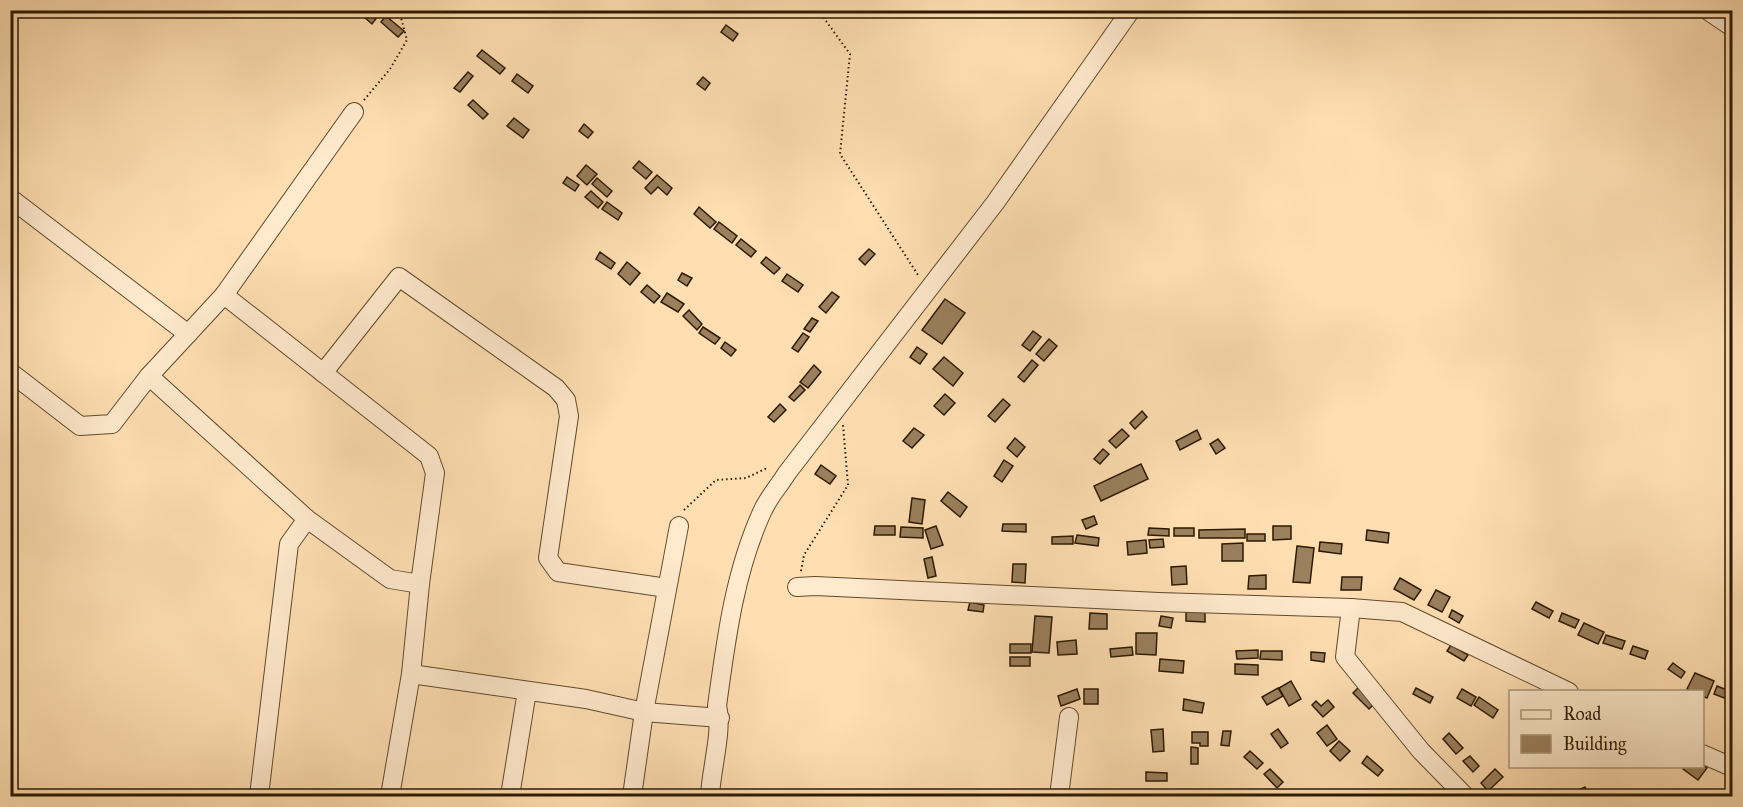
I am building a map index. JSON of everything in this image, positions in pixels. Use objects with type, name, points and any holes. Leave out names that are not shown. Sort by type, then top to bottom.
[{"type":"street","points":[[710,796],[720,718],[717,706],[733,599],[748,547],[763,510],[787,473],[995,203],[1131,10]]},
{"type":"street","points":[[1707,10],[1732,27]]},
{"type":"street","points":[[10,372],[80,426],[112,424],[149,376],[224,295],[354,112]]},
{"type":"street","points":[[10,198],[188,334]]},
{"type":"street","points":[[323,373],[399,277],[556,388],[566,400],[569,416],[548,558],[558,572],[667,588]]},
{"type":"street","points":[[224,295],[429,456],[435,473],[411,674],[390,796]]},
{"type":"street","points":[[149,376],[307,519],[390,579],[420,584]]},
{"type":"street","points":[[259,796],[289,544],[307,519]]},
{"type":"street","points":[[632,796],[644,712],[678,526]]},
{"type":"street","points":[[797,587],[1351,608],[1401,612],[1565,690]]},
{"type":"street","points":[[1351,608],[1345,657],[1421,751],[1465,796]]},
{"type":"street","points":[[411,674],[586,699],[644,712],[720,718]]},
{"type":"street","points":[[510,796],[527,690]]},
{"type":"street","points":[[1059,796],[1069,717]]},
{"type":"street","points":[[1704,755],[1732,767]]},
{"type":"path","points":[[354,112],[390,69],[407,40],[399,10]]},
{"type":"path","points":[[818,10],[850,54],[840,154],[928,291]]},
{"type":"path","points":[[797,587],[804,555],[848,485],[843,422],[839,405]]},
{"type":"path","points":[[678,526],[685,510],[716,480],[746,478],[765,469],[787,473]]},
{"type":"building","points":[[356,10],[379,10],[381,12],[372,24]]},
{"type":"building","points":[[386,16],[404,31],[398,37],[381,22]]},
{"type":"building","points":[[726,25],[738,34],[733,41],[721,32]]},
{"type":"building","points":[[482,50],[505,68],[500,74],[477,56]]},
{"type":"building","points":[[468,72],[473,76],[460,92],[454,88]]},
{"type":"building","points":[[517,74],[533,86],[528,93],[512,81]]},
{"type":"building","points":[[703,77],[710,83],[705,90],[697,84]]},
{"type":"building","points":[[473,100],[488,114],[483,119],[468,105]]},
{"type":"building","points":[[514,118],[529,130],[523,138],[507,126]]},
{"type":"building","points":[[584,124],[593,132],[588,138],[579,131]]},
{"type":"building","points":[[639,161],[652,172],[646,179],[633,168]]},
{"type":"building","points":[[586,165],[597,174],[587,185],[577,176]]},
{"type":"building","points":[[657,175],[672,188],[667,195],[658,187],[651,194],[645,188]]},
{"type":"building","points":[[567,177],[579,185],[575,191],[563,183]]},
{"type":"building","points":[[597,178],[612,191],[607,197],[592,184]]},
{"type":"building","points":[[591,191],[603,202],[598,208],[585,197]]},
{"type":"building","points":[[607,202],[622,213],[618,220],[602,209]]},
{"type":"building","points":[[699,207],[716,222],[710,228],[694,214]]},
{"type":"building","points":[[719,222],[737,236],[732,243],[714,229]]},
{"type":"building","points":[[741,239],[756,251],[751,257],[736,245]]},
{"type":"building","points":[[869,249],[875,254],[865,265],[859,259]]},
{"type":"building","points":[[600,252],[615,263],[611,269],[596,259]]},
{"type":"building","points":[[766,257],[780,268],[774,274],[761,263]]},
{"type":"building","points":[[627,262],[640,273],[630,285],[618,274]]},
{"type":"building","points":[[682,273],[692,278],[687,286],[678,280]]},
{"type":"building","points":[[787,274],[803,285],[798,292],[782,281]]},
{"type":"building","points":[[647,285],[660,296],[654,303],[641,292]]},
{"type":"building","points":[[832,292],[839,297],[826,313],[819,307]]},
{"type":"building","points":[[667,293],[684,304],[678,312],[661,302]]},
{"type":"building","points":[[945,299],[965,313],[942,344],[922,330]]},
{"type":"building","points":[[689,310],[702,324],[697,330],[683,316]]},
{"type":"building","points":[[812,318],[818,321],[810,332],[804,329]]},
{"type":"building","points":[[703,327],[720,338],[715,344],[699,333]]},
{"type":"building","points":[[1033,331],[1041,337],[1030,351],[1022,345]]},
{"type":"building","points":[[803,333],[809,337],[798,352],[792,348]]},
{"type":"building","points":[[1049,339],[1057,346],[1044,361],[1036,354]]},
{"type":"building","points":[[725,342],[736,350],[731,356],[721,348]]},
{"type":"building","points":[[917,347],[927,354],[920,364],[910,357]]},
{"type":"building","points":[[944,357],[963,373],[953,386],[933,369]]},
{"type":"building","points":[[1032,360],[1038,365],[1024,382],[1018,377]]},
{"type":"building","points":[[814,365],[821,372],[808,388],[800,382]]},
{"type":"building","points":[[800,385],[805,390],[794,401],[789,397]]},
{"type":"building","points":[[945,394],[955,403],[944,415],[934,406]]},
{"type":"building","points":[[1003,399],[1010,405],[995,422],[988,416]]},
{"type":"building","points":[[780,404],[786,410],[774,422],[768,417]]},
{"type":"building","points":[[1142,411],[1147,417],[1135,429],[1130,423]]},
{"type":"building","points":[[914,428],[924,435],[912,448],[903,441]]},
{"type":"building","points":[[1122,429],[1129,436],[1116,448],[1109,441]]},
{"type":"building","points":[[1197,430],[1201,439],[1180,450],[1176,441]]},
{"type":"building","points":[[1015,438],[1025,447],[1017,457],[1007,448]]},
{"type":"building","points":[[1218,439],[1225,448],[1216,454],[1210,444]]},
{"type":"building","points":[[1103,449],[1109,454],[1100,464],[1094,459]]},
{"type":"building","points":[[1004,460],[1013,466],[1002,482],[994,476]]},
{"type":"building","points":[[1141,464],[1148,479],[1101,501],[1094,486]]},
{"type":"building","points":[[821,465],[836,476],[830,484],[815,474]]},
{"type":"building","points":[[948,492],[967,507],[960,517],[941,501]]},
{"type":"building","points":[[912,498],[925,500],[922,524],[909,522]]},
{"type":"building","points":[[1094,516],[1097,524],[1086,529],[1082,520]]},
{"type":"building","points":[[1003,524],[1026,524],[1026,532],[1002,531]]},
{"type":"building","points":[[875,526],[895,526],[895,535],[874,535]]},
{"type":"building","points":[[936,526],[943,545],[931,549],[925,530]]},
{"type":"building","points":[[1273,526],[1291,526],[1291,539],[1273,540]]},
{"type":"building","points":[[901,527],[923,528],[923,538],[900,537]]},
{"type":"building","points":[[1149,528],[1169,529],[1169,536],[1148,535]]},
{"type":"building","points":[[1174,528],[1194,528],[1194,536],[1174,536]]},
{"type":"building","points":[[1245,529],[1245,538],[1199,538],[1199,530]]},
{"type":"building","points":[[1367,530],[1389,533],[1388,543],[1366,540]]},
{"type":"building","points":[[1247,534],[1265,534],[1265,541],[1247,541]]},
{"type":"building","points":[[1077,535],[1099,538],[1098,546],[1075,543]]},
{"type":"building","points":[[1073,536],[1073,544],[1052,544],[1052,537]]},
{"type":"building","points":[[1163,539],[1164,547],[1150,548],[1149,540]]},
{"type":"building","points":[[1146,540],[1147,553],[1128,555],[1127,542]]},
{"type":"building","points":[[1320,542],[1342,544],[1341,554],[1319,551]]},
{"type":"building","points":[[1243,543],[1243,561],[1222,561],[1222,544]]},
{"type":"building","points":[[1297,546],[1314,548],[1310,583],[1293,582]]},
{"type":"building","points":[[932,557],[936,576],[928,578],[924,559]]},
{"type":"building","points":[[1013,564],[1026,564],[1025,583],[1012,582]]},
{"type":"building","points":[[1186,566],[1187,584],[1172,585],[1171,567]]},
{"type":"building","points":[[1266,575],[1266,589],[1248,589],[1249,576]]},
{"type":"building","points":[[1342,577],[1362,577],[1361,590],[1341,590]]},
{"type":"building","points":[[1400,578],[1421,590],[1414,600],[1394,589]]},
{"type":"building","points":[[1436,590],[1450,597],[1442,612],[1428,605]]},
{"type":"building","points":[[970,602],[984,605],[983,612],[968,610]]},
{"type":"building","points":[[1536,602],[1553,611],[1549,618],[1532,609]]},
{"type":"building","points":[[1452,610],[1463,616],[1459,623],[1449,617]]},
{"type":"building","points":[[1186,611],[1205,612],[1205,622],[1186,621]]},
{"type":"building","points":[[1090,613],[1107,614],[1107,629],[1089,629]]},
{"type":"building","points":[[1562,613],[1579,620],[1575,628],[1559,621]]},
{"type":"building","points":[[1035,616],[1052,617],[1049,653],[1032,652]]},
{"type":"building","points":[[1161,616],[1173,618],[1171,628],[1159,626]]},
{"type":"building","points":[[1584,623],[1604,632],[1598,644],[1578,635]]},
{"type":"building","points":[[1136,633],[1157,633],[1156,655],[1136,654]]},
{"type":"building","points":[[1606,635],[1625,641],[1622,649],[1603,643]]},
{"type":"building","points":[[1076,640],[1077,654],[1058,655],[1057,642]]},
{"type":"building","points":[[1010,644],[1031,644],[1031,653],[1010,653]]},
{"type":"building","points":[[1451,645],[1468,655],[1464,661],[1447,651]]},
{"type":"building","points":[[1633,646],[1648,651],[1645,659],[1630,654]]},
{"type":"building","points":[[1132,647],[1133,655],[1111,657],[1110,649]]},
{"type":"building","points":[[1258,650],[1258,658],[1237,659],[1236,651]]},
{"type":"building","points":[[1261,651],[1282,651],[1282,660],[1260,659]]},
{"type":"building","points":[[1311,652],[1325,653],[1324,662],[1311,660]]},
{"type":"building","points":[[1010,657],[1030,657],[1030,666],[1010,666]]},
{"type":"building","points":[[1160,659],[1184,661],[1183,673],[1159,671]]},
{"type":"building","points":[[1673,663],[1685,672],[1681,678],[1668,669]]},
{"type":"building","points":[[1235,664],[1258,665],[1258,675],[1235,674]]},
{"type":"building","points":[[1695,673],[1714,681],[1707,698],[1704,697],[1704,690],[1687,689]]},
{"type":"building","points":[[1291,681],[1301,699],[1289,706],[1279,688]]},
{"type":"building","points":[[1717,686],[1732,692],[1732,701],[1714,694]]},
{"type":"building","points":[[1359,687],[1375,703],[1369,709],[1353,693]]},
{"type":"building","points":[[1278,688],[1283,696],[1267,705],[1262,697]]},
{"type":"building","points":[[1416,688],[1433,697],[1430,703],[1413,694]]},
{"type":"building","points":[[1077,689],[1080,699],[1061,706],[1058,696]]},
{"type":"building","points":[[1084,689],[1098,689],[1098,704],[1084,704]]},
{"type":"building","points":[[1462,689],[1476,697],[1471,706],[1457,698]]},
{"type":"building","points":[[1479,697],[1498,710],[1493,718],[1474,705]]},
{"type":"building","points":[[1184,699],[1204,703],[1202,713],[1183,710]]},
{"type":"building","points":[[1328,700],[1334,707],[1323,717],[1312,705],[1316,701],[1321,706]]},
{"type":"building","points":[[1327,725],[1337,739],[1327,746],[1317,733]]},
{"type":"building","points":[[1163,729],[1164,751],[1153,752],[1151,730]]},
{"type":"building","points":[[1278,729],[1288,743],[1281,748],[1271,734]]},
{"type":"building","points":[[1223,731],[1231,731],[1229,746],[1221,745]]},
{"type":"building","points":[[1192,732],[1208,732],[1208,746],[1192,743]]},
{"type":"building","points":[[1449,733],[1463,748],[1456,754],[1443,739]]},
{"type":"building","points":[[1339,741],[1350,751],[1340,761],[1330,751]]},
{"type":"building","points":[[1191,747],[1198,748],[1198,764],[1191,764]]},
{"type":"building","points":[[1250,751],[1263,763],[1257,769],[1244,757]]},
{"type":"building","points":[[1367,756],[1383,770],[1378,776],[1362,763]]},
{"type":"building","points":[[1470,756],[1479,766],[1473,772],[1463,761]]},
{"type":"building","points":[[1704,766],[1707,768],[1698,780],[1683,769],[1704,768]]},
{"type":"building","points":[[1270,769],[1283,782],[1277,788],[1264,774]]},
{"type":"building","points":[[1495,769],[1503,777],[1488,791],[1481,783]]},
{"type":"building","points":[[1146,772],[1167,773],[1167,781],[1146,781]]},
{"type":"building","points":[[1585,787],[1590,796],[1573,796],[1572,793]]}]
